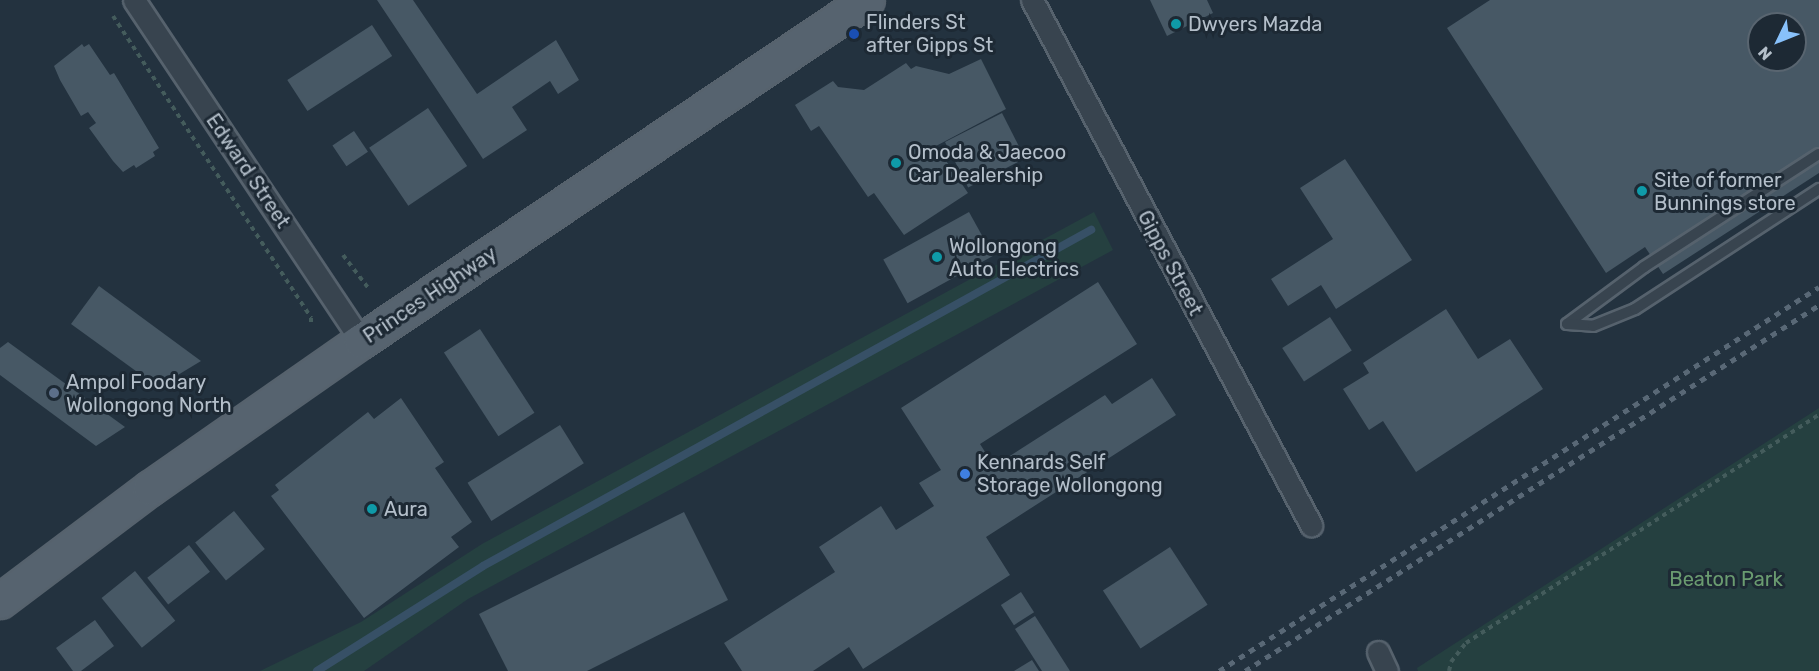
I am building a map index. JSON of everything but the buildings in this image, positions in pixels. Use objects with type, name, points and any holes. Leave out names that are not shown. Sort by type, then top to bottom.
[{"type":"main road","name":"Princes Highway","points":[[0,601],[150,488],[361,341],[867,0]]},
{"type":"street","name":"Edward Street","points":[[134,0],[361,341]]},
{"type":"street","name":"Gipps Street","points":[[1032,0],[1311,525]]},
{"type":"lane","points":[[1819,154],[1644,267],[1567,324],[1593,326],[1635,309],[1819,189]]},
{"type":"path","points":[[113,16],[311,318],[311,327]]},
{"type":"path","points":[[343,255],[369,289]]},
{"type":"path","points":[[1449,671],[1451,662],[1466,643],[1819,415]]},
{"type":"green space","points":[[1094,212],[1113,250],[468,599],[364,671],[260,671],[361,622],[482,544]]},
{"type":"green space","name":"Beaton Park","points":[[1819,408],[1819,671],[1418,671],[1417,668]]},
{"type":"waterway","points":[[317,671],[483,566],[1091,230]]},
{"type":"railway","points":[[1219,671],[1819,287]]},
{"type":"railway","points":[[1245,671],[1819,305]]},
{"type":"place","name":"Dwyers Mazda","points":[[1176,24]]},
{"type":"place","name":"Flinders St after Gipps St","points":[[854,34]]},
{"type":"place","name":"Omoda & Jaecoo Car Dealership","points":[[896,163]]},
{"type":"place","name":"Site of former Bunnings store","points":[[1642,191]]},
{"type":"place","name":"Wollongong Auto Electrics","points":[[937,257]]},
{"type":"place","name":"Ampol Foodary Wollongong North","points":[[54,393]]},
{"type":"place","name":"Kennards Self Storage Wollongong","points":[[965,474]]},
{"type":"place","name":"Aura","points":[[372,509]]}]
